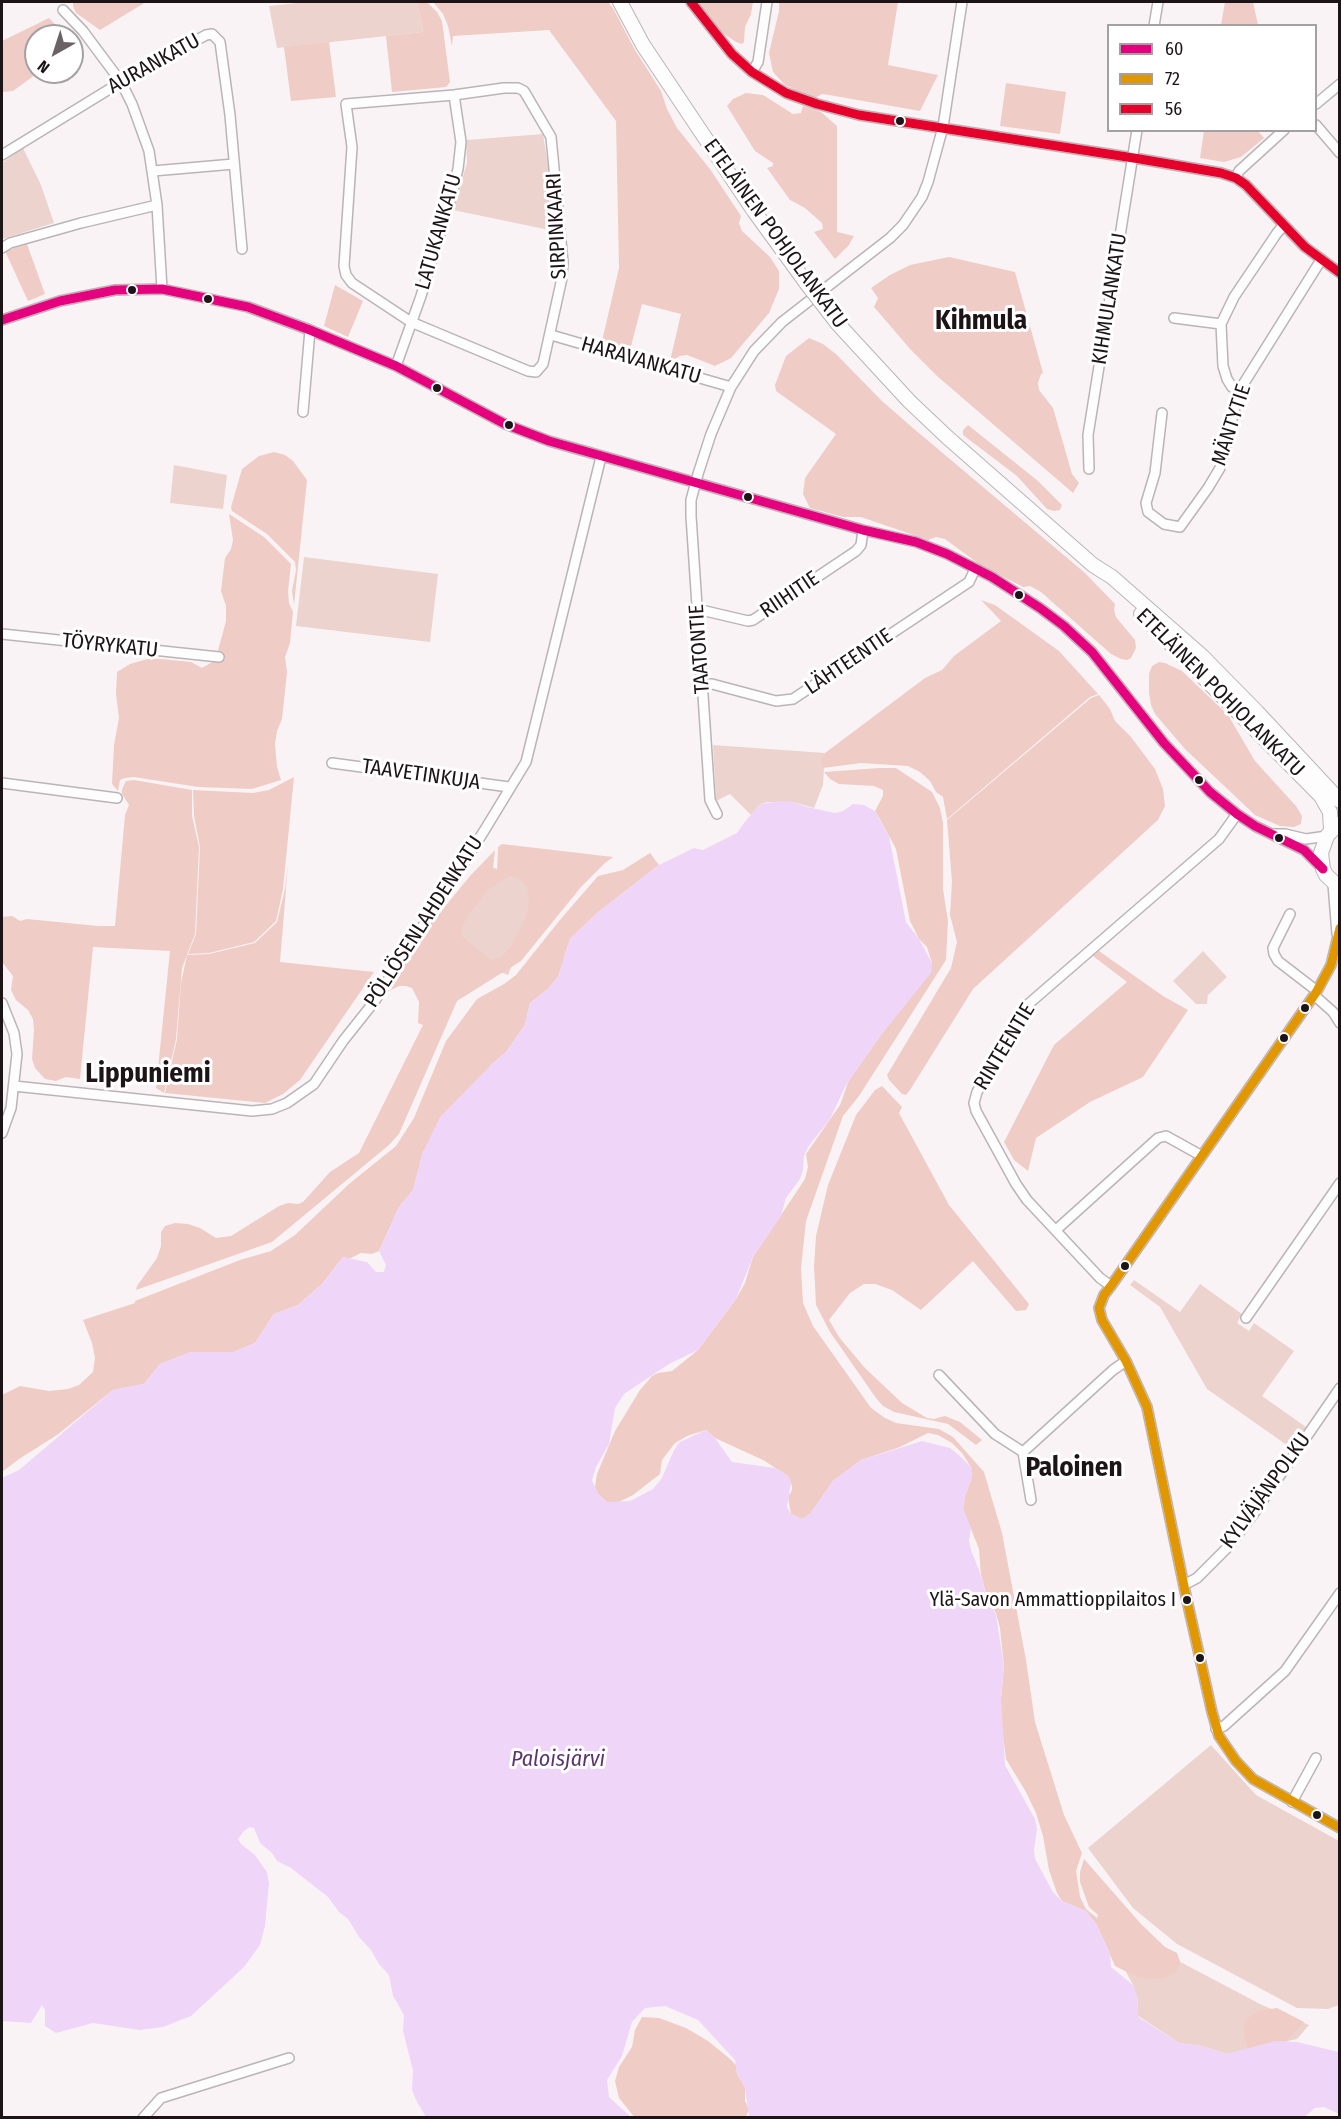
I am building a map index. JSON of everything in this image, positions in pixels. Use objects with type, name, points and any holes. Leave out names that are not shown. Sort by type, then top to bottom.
[{"type":"main road","name":"ETELÄINEN POHJOLANKATU","points":[[620,2],[643,45],[754,211],[838,324],[939,430],[1093,565],[1112,577],[1202,656],[1340,801]]},
{"type":"main road","name":"ETELÄINEN POHJOLANKATU","points":[[1093,565],[1106,581],[1175,646],[1311,784],[1327,805],[1333,829]]},
{"type":"main road","points":[[1333,829],[1321,853],[1323,869],[1336,886]]},
{"type":"street","points":[[691,2],[721,42],[752,72],[786,93],[834,109],[1200,169],[1236,178],[1256,194],[1283,226],[1320,260],[1340,273]]},
{"type":"street","points":[[752,72],[758,62],[767,2]]},
{"type":"street","name":"TAATONTIE","points":[[717,814],[710,800],[691,516],[696,483],[711,434],[731,387],[754,351],[783,322],[890,238],[913,211],[928,182],[943,127],[962,2]]},
{"type":"street","points":[[1154,24],[1158,2]]},
{"type":"street","points":[[63,10],[121,82],[149,151],[157,205],[162,288]]},
{"type":"street","name":"AURANKATU","points":[[2,155],[121,82],[206,34],[212,34],[220,42],[242,249]]},
{"type":"street","points":[[1317,103],[1340,84]]},
{"type":"street","name":"SIRPINKAARI","points":[[518,88],[524,91],[530,99],[551,137],[563,262],[562,278],[551,335],[540,369],[536,372],[528,371],[411,322],[352,283],[346,275],[344,266],[352,147],[346,104],[454,95],[491,89],[518,88]]},
{"type":"street","name":"LATUKANKATU","points":[[396,366],[450,201],[458,169],[461,142],[454,95]]},
{"type":"street","points":[[1317,126],[1340,153]]},
{"type":"street","name":"KIHMULANKATU","points":[[1089,469],[1088,435],[1137,132]]},
{"type":"street","points":[[1236,178],[1239,171],[1282,132]]},
{"type":"street","points":[[153,171],[234,164]]},
{"type":"street","points":[[2,248],[10,243],[81,223],[157,205]]},
{"type":"street","points":[[1239,391],[1232,387],[1223,366],[1221,324],[1234,297],[1283,226]]},
{"type":"street","name":"MÄNTYTIE","points":[[1162,413],[1155,473],[1146,503],[1148,512],[1164,524],[1180,527],[1220,468],[1239,391],[1320,260]]},
{"type":"street","points":[[2,320],[35,308],[115,290],[162,288],[248,307],[396,366],[525,433],[601,457],[864,530],[916,542],[947,554],[1040,608],[1064,626],[1092,652],[1186,768],[1210,792],[1255,826],[1304,850],[1323,869]]},
{"type":"street","points":[[1174,318],[1221,324]]},
{"type":"street","points":[[303,412],[310,330]]},
{"type":"street","name":"HARAVANKATU","points":[[551,335],[731,387]]},
{"type":"street","name":"PÖLLÖSENLAHDENKATU","points":[[14,1086],[252,1111],[272,1109],[287,1103],[314,1084],[343,1041],[374,1002],[526,762],[601,457]]},
{"type":"street","name":"RIIHITIE","points":[[697,609],[748,621],[753,620],[856,550],[861,545],[864,530]]},
{"type":"street","name":"LÄHTEENTIE","points":[[703,684],[712,684],[776,701],[793,699],[969,582],[975,569]]},
{"type":"street","name":"TÖYRYKATU","points":[[2,634],[219,657]]},
{"type":"street","name":"TAAVETINKUJA","points":[[332,763],[509,787]]},
{"type":"street","points":[[2,783],[117,798]]},
{"type":"street","name":"RINTEENTIE","points":[[1110,1286],[1027,1200],[976,1111],[974,1103],[977,1092],[1025,1007],[1219,839],[1237,814]]},
{"type":"street","points":[[1274,834],[1306,838],[1333,829]]},
{"type":"street","points":[[1336,886],[1338,931],[1331,965],[1315,993],[1110,1286],[1099,1308],[1102,1320],[1144,1398],[1216,1729],[1228,1750],[1246,1773],[1262,1785],[1340,1828]]},
{"type":"street","points":[[1290,914],[1273,948],[1274,954],[1278,961],[1315,993],[1340,1023]]},
{"type":"street","points":[[2,1003],[14,1033],[17,1054],[11,1108],[2,1133]]},
{"type":"street","points":[[1056,1230],[1158,1138],[1166,1136],[1202,1155]]},
{"type":"street","points":[[1246,1318],[1340,1183]]},
{"type":"street","points":[[1023,1452],[1113,1370],[1126,1361]]},
{"type":"street","points":[[939,1375],[995,1434],[1023,1452],[1031,1500]]},
{"type":"street","name":"KYLVÄJÄNPOLKU","points":[[1184,1586],[1197,1578],[1228,1547],[1340,1388]]},
{"type":"street","points":[[1216,1729],[1224,1726],[1285,1671],[1340,1593]]},
{"type":"street","points":[[1292,1802],[1316,1758]]},
{"type":"street","points":[[143,2118],[161,2098],[289,2058]]},
{"type":"shaded area","points":[[73,2],[146,2],[100,30],[76,13]]},
{"type":"shaded area","points":[[308,2],[417,2],[423,32],[277,48],[269,6]]},
{"type":"shaded area","points":[[417,2],[427,2],[442,21],[450,82],[446,87],[392,92],[386,36],[423,32]]},
{"type":"shaded area","points":[[433,2],[608,2],[661,91],[677,128],[710,169],[741,216],[739,223],[742,231],[770,257],[779,271],[779,289],[769,313],[731,358],[715,366],[687,355],[670,361],[681,314],[642,304],[630,350],[602,341],[619,268],[616,121],[549,30],[453,36],[452,46],[443,14]]},
{"type":"shaded area","points":[[697,2],[753,2],[745,27],[744,42],[742,44],[736,42],[715,28]]},
{"type":"shaded area","points":[[779,2],[898,2],[888,65],[938,75],[920,111],[822,94],[815,98],[785,85],[773,72],[769,53]]},
{"type":"shaded area","points":[[1225,2],[1253,2],[1258,24],[1221,24]]},
{"type":"shaded area","points":[[49,18],[55,24],[37,24]]},
{"type":"shaded area","points":[[24,30],[24,83],[13,91],[2,92],[2,41]]},
{"type":"shaded area","points":[[329,42],[336,97],[291,101],[284,47]]},
{"type":"shaded area","points":[[1006,83],[1066,92],[1060,134],[1000,126]]},
{"type":"shaded area","points":[[746,93],[763,95],[793,114],[801,113],[803,106],[821,112],[837,126],[837,232],[854,236],[849,245],[835,259],[814,232],[823,229],[822,223],[805,208],[790,200],[767,168],[773,166],[773,163],[755,151],[727,106],[733,99]]},
{"type":"shaded area","points":[[1204,132],[1259,132],[1264,138],[1241,157],[1224,162],[1200,158]]},
{"type":"shaded area","points":[[543,134],[550,178],[554,231],[453,210],[467,163],[466,140]]},
{"type":"shaded area","points":[[23,148],[41,185],[54,223],[2,239],[2,163]]},
{"type":"shaded area","points":[[27,244],[45,294],[28,301],[5,251]]},
{"type":"shaded area","points":[[949,257],[1015,272],[1043,373],[1038,383],[1039,390],[1053,408],[1072,474],[1079,483],[1073,493],[937,376],[874,307],[878,298],[871,288],[890,275],[910,265]]},
{"type":"shaded area","points":[[335,285],[363,301],[348,337],[324,326]]},
{"type":"shaded area","points":[[809,338],[823,344],[837,355],[882,401],[1085,573],[1115,604],[1116,617],[1135,640],[1136,648],[1131,658],[1121,659],[1111,654],[1041,592],[1030,586],[1023,587],[979,564],[945,539],[936,537],[928,540],[861,517],[843,517],[810,508],[803,494],[805,478],[836,434],[776,391],[775,385],[786,356]]},
{"type":"shaded area","points":[[968,425],[1038,481],[1062,505],[1060,510],[1047,509],[1017,476],[963,435],[963,430]]},
{"type":"shaded area","points":[[274,452],[285,455],[293,461],[307,480],[294,605],[292,591],[296,570],[295,562],[267,534],[232,511],[231,507],[242,469],[259,456]]},
{"type":"shaded area","points":[[174,465],[227,475],[223,509],[170,503]]},
{"type":"shaded area","points":[[229,514],[264,537],[291,564],[288,591],[289,603],[293,612],[290,643],[285,657],[287,672],[282,719],[275,744],[277,767],[281,780],[252,789],[198,787],[134,777],[120,780],[118,791],[112,784],[114,745],[119,718],[116,694],[117,672],[130,664],[151,658],[191,662],[202,668],[214,661],[222,662],[224,659],[223,655],[217,654],[226,621],[226,606],[221,591],[225,558],[231,549],[233,540]]},
{"type":"shaded area","points":[[304,557],[438,574],[430,642],[296,626]]},
{"type":"shaded area","points":[[981,600],[995,605],[1059,651],[1098,694],[1090,697],[947,819],[943,797],[920,772],[908,766],[861,763],[823,768],[821,762],[825,753],[925,678],[942,670],[954,656],[1001,621]]},
{"type":"shaded area","points":[[1159,662],[1182,671],[1228,715],[1255,761],[1296,806],[1302,816],[1301,824],[1294,827],[1280,826],[1255,815],[1185,749],[1155,714],[1151,705],[1149,674],[1152,666]]},
{"type":"shaded area","points":[[1099,695],[1110,709],[1115,721],[1131,737],[1155,769],[1163,789],[1165,806],[1158,820],[973,989],[910,1090],[906,1095],[902,1094],[887,1075],[951,968],[957,942],[950,915],[952,882],[947,820],[1091,698]]},
{"type":"shaded area","points":[[713,745],[825,753],[823,785],[814,808],[793,802],[768,802],[760,804],[751,815],[730,794],[716,801]]},
{"type":"shaded area","points":[[896,768],[932,792],[940,808],[943,823],[943,889],[948,921],[946,960],[859,1096],[843,1116],[806,1221],[801,1268],[803,1303],[813,1326],[871,1408],[896,1423],[939,1429],[953,1437],[984,1472],[1002,1533],[1035,1722],[1064,1815],[1082,1853],[1076,1871],[1080,1897],[1086,1909],[1097,1918],[1098,1915],[1089,1907],[1080,1882],[1084,1859],[1141,1924],[1165,1947],[1177,1953],[1180,1961],[1178,1970],[1160,1979],[1139,1978],[1115,1966],[1097,1925],[1086,1911],[1062,1901],[1057,1893],[1049,1870],[1036,1813],[1006,1759],[1001,1721],[1004,1667],[1000,1628],[981,1575],[979,1549],[963,1509],[972,1477],[971,1467],[952,1443],[938,1435],[928,1433],[900,1447],[861,1460],[833,1481],[810,1514],[802,1519],[791,1514],[788,1497],[792,1486],[788,1476],[763,1460],[715,1438],[706,1430],[687,1436],[675,1443],[662,1460],[660,1474],[633,1495],[617,1503],[607,1502],[598,1494],[595,1487],[597,1474],[615,1431],[640,1390],[652,1376],[672,1371],[698,1350],[736,1299],[745,1283],[753,1257],[805,1179],[808,1167],[806,1154],[840,1105],[849,1080],[932,963],[927,947],[919,939],[910,921],[896,849],[875,811],[883,796],[883,790],[874,786],[839,784],[824,772]]},
{"type":"shaded area","points":[[294,777],[283,889],[276,921],[254,942],[209,953],[188,954],[196,934],[200,847],[194,816],[193,790],[253,793],[269,790]]},
{"type":"shaded area","points":[[134,780],[192,790],[192,816],[199,847],[195,934],[182,968],[176,1039],[164,1093],[156,1088],[170,951],[93,947],[80,1079],[66,1077],[56,1081],[45,1079],[35,1068],[32,1059],[33,1019],[28,1010],[16,1000],[11,990],[13,976],[2,962],[2,917],[12,916],[20,921],[27,919],[115,926],[125,815],[129,805],[122,794],[122,789],[126,781]]},
{"type":"shaded area","points":[[502,844],[613,857],[581,887],[521,961],[457,1001],[399,1134],[389,1145],[272,1242],[136,1290],[157,1258],[161,1246],[161,1232],[165,1226],[175,1223],[188,1224],[216,1238],[231,1236],[279,1206],[303,1202],[330,1172],[359,1153],[423,1025],[418,1023],[419,1002],[412,988],[399,986],[383,994],[425,931],[470,876],[495,850],[493,869],[497,871],[498,847]],"holes":[[[510,876],[520,879],[527,886],[529,905],[525,919],[510,948],[501,958],[491,960],[462,937],[461,928],[489,889]]]},
{"type":"shaded area","points":[[650,853],[659,865],[597,913],[570,939],[558,977],[548,989],[530,1003],[525,1025],[506,1052],[491,1065],[423,1152],[413,1190],[399,1207],[379,1251],[372,1254],[361,1253],[349,1259],[343,1257],[322,1284],[298,1305],[274,1314],[255,1343],[234,1352],[191,1352],[160,1364],[144,1384],[113,1390],[57,1435],[2,1472],[2,1395],[20,1386],[49,1391],[79,1385],[93,1372],[95,1358],[83,1320],[135,1303],[135,1301],[240,1260],[271,1251],[295,1235],[349,1184],[396,1146],[414,1118],[446,1041],[477,999],[516,975],[598,876],[623,870]]},
{"type":"shaded area","points":[[288,864],[280,962],[374,972],[300,1080],[283,1094],[265,1103],[165,1093],[177,1039],[181,983],[187,955],[209,954],[255,943],[277,922]]},
{"type":"shaded area","points":[[486,865],[546,886],[508,975],[449,953]]},
{"type":"shaded area","points":[[1099,951],[1163,996],[1188,1010],[1143,1077],[1090,1102],[1036,1138],[1028,1171],[1014,1160],[1004,1142],[1054,1045],[1127,982],[1093,956]]},
{"type":"shaded area","points":[[1203,951],[1227,977],[1208,995],[1207,1004],[1196,1004],[1173,981]]},
{"type":"shaded area","points":[[882,1086],[902,1107],[899,1113],[949,1205],[1029,1304],[1026,1310],[1016,1311],[973,1261],[921,1310],[892,1290],[875,1284],[864,1284],[850,1293],[829,1320],[839,1337],[864,1367],[902,1403],[927,1418],[945,1416],[960,1422],[982,1440],[976,1445],[948,1424],[894,1412],[883,1406],[830,1332],[816,1305],[814,1266],[816,1236],[828,1185],[856,1115],[875,1090]]},
{"type":"shaded area","points":[[1134,1280],[1180,1312],[1200,1284],[1242,1314],[1237,1323],[1249,1331],[1254,1323],[1294,1351],[1262,1396],[1306,1427],[1291,1448],[1207,1389],[1160,1307],[1130,1285]]},
{"type":"shaded area","points":[[1211,1745],[1256,1795],[1339,1841],[1339,2005],[1328,2009],[1297,2008],[1177,1944],[1133,1908],[1088,1848]]},
{"type":"shaded area","points":[[1100,1924],[1150,1946],[1262,2005],[1309,2025],[1297,2039],[1227,2054],[1201,2046],[1179,2043],[1137,2015],[1138,2000],[1133,1985]]},
{"type":"shaded area","points":[[1277,2008],[1304,2022],[1284,2044],[1248,2049],[1244,2025],[1248,2018],[1259,2011]]},
{"type":"shaded area","points":[[642,2017],[659,2018],[686,2028],[708,2041],[729,2058],[736,2065],[737,2074],[745,2087],[745,2101],[749,2109],[746,2117],[635,2118],[619,2098],[615,2081],[619,2067],[632,2047],[635,2030]]},
{"type":"water","name":"Paloisjärvi","points":[[781,801],[835,813],[853,804],[864,805],[875,811],[889,836],[906,922],[919,939],[932,963],[931,973],[878,1039],[845,1087],[830,1119],[808,1147],[800,1179],[786,1198],[781,1216],[753,1257],[736,1299],[698,1350],[669,1364],[624,1394],[615,1408],[609,1444],[596,1467],[592,1480],[598,1494],[607,1502],[630,1501],[653,1489],[662,1478],[680,1442],[706,1430],[715,1438],[732,1462],[775,1468],[788,1476],[791,1482],[787,1507],[791,1514],[802,1519],[810,1514],[833,1481],[861,1460],[922,1441],[950,1448],[960,1456],[971,1467],[972,1477],[963,1509],[971,1528],[969,1541],[987,1597],[996,1615],[1004,1667],[1001,1698],[1005,1765],[1035,1819],[1037,1829],[1035,1859],[1053,1892],[1062,1901],[1086,1911],[1097,1925],[1110,1953],[1111,1967],[1133,1985],[1138,2000],[1137,2015],[1179,2043],[1201,2046],[1227,2054],[1275,2041],[1297,2042],[1339,2052],[1339,2114],[1324,2107],[1315,2108],[1303,2118],[749,2117],[745,2088],[737,2074],[735,2060],[698,2020],[665,2006],[645,2008],[632,2022],[622,2056],[607,2080],[609,2097],[631,2117],[426,2117],[412,2090],[413,2071],[403,2031],[404,2015],[393,1996],[389,1975],[348,1919],[339,1912],[328,1897],[291,1868],[277,1861],[272,1853],[260,1843],[254,1828],[250,1827],[238,1839],[255,1855],[267,1872],[269,1883],[265,1926],[260,1945],[244,1967],[191,2016],[163,2027],[140,2030],[93,2023],[56,2033],[45,2026],[45,2010],[42,2005],[31,2023],[2,2021],[2,1478],[19,1470],[113,1390],[144,1384],[160,1364],[191,1352],[234,1352],[255,1343],[274,1314],[298,1305],[322,1284],[343,1257],[367,1262],[376,1272],[384,1272],[386,1265],[379,1251],[399,1207],[413,1190],[423,1152],[440,1117],[506,1052],[525,1025],[530,1003],[548,989],[558,977],[570,939],[597,913],[659,865],[694,848],[703,850],[737,833],[760,804]]},
{"type":"transit line","name":"56","points":[[691,2],[732,54],[752,72],[786,93],[817,104],[859,115],[1140,159],[1221,173],[1236,178],[1246,185],[1305,247],[1340,273]]},
{"type":"transit line","name":"60","points":[[2,320],[60,301],[115,290],[162,289],[248,307],[396,366],[505,424],[549,441],[863,530],[916,542],[947,554],[992,577],[1064,626],[1092,652],[1164,743],[1210,792],[1255,826],[1304,850],[1323,869]]},
{"type":"transit line","name":"72","points":[[1340,928],[1331,965],[1317,991],[1104,1295],[1099,1308],[1102,1320],[1126,1361],[1147,1407],[1186,1596],[1219,1736],[1236,1761],[1253,1779],[1340,1828]]},
{"type":"place","name":"Ylä-Savon Ammattioppilaitos I","points":[[1187,1600]]},
{"type":"district","name":"Kihmula","points":[[981,321]]},
{"type":"district","name":"Lippuniemi","points":[[148,1074]]},
{"type":"district","name":"Paloinen","points":[[1074,1468]]}]
